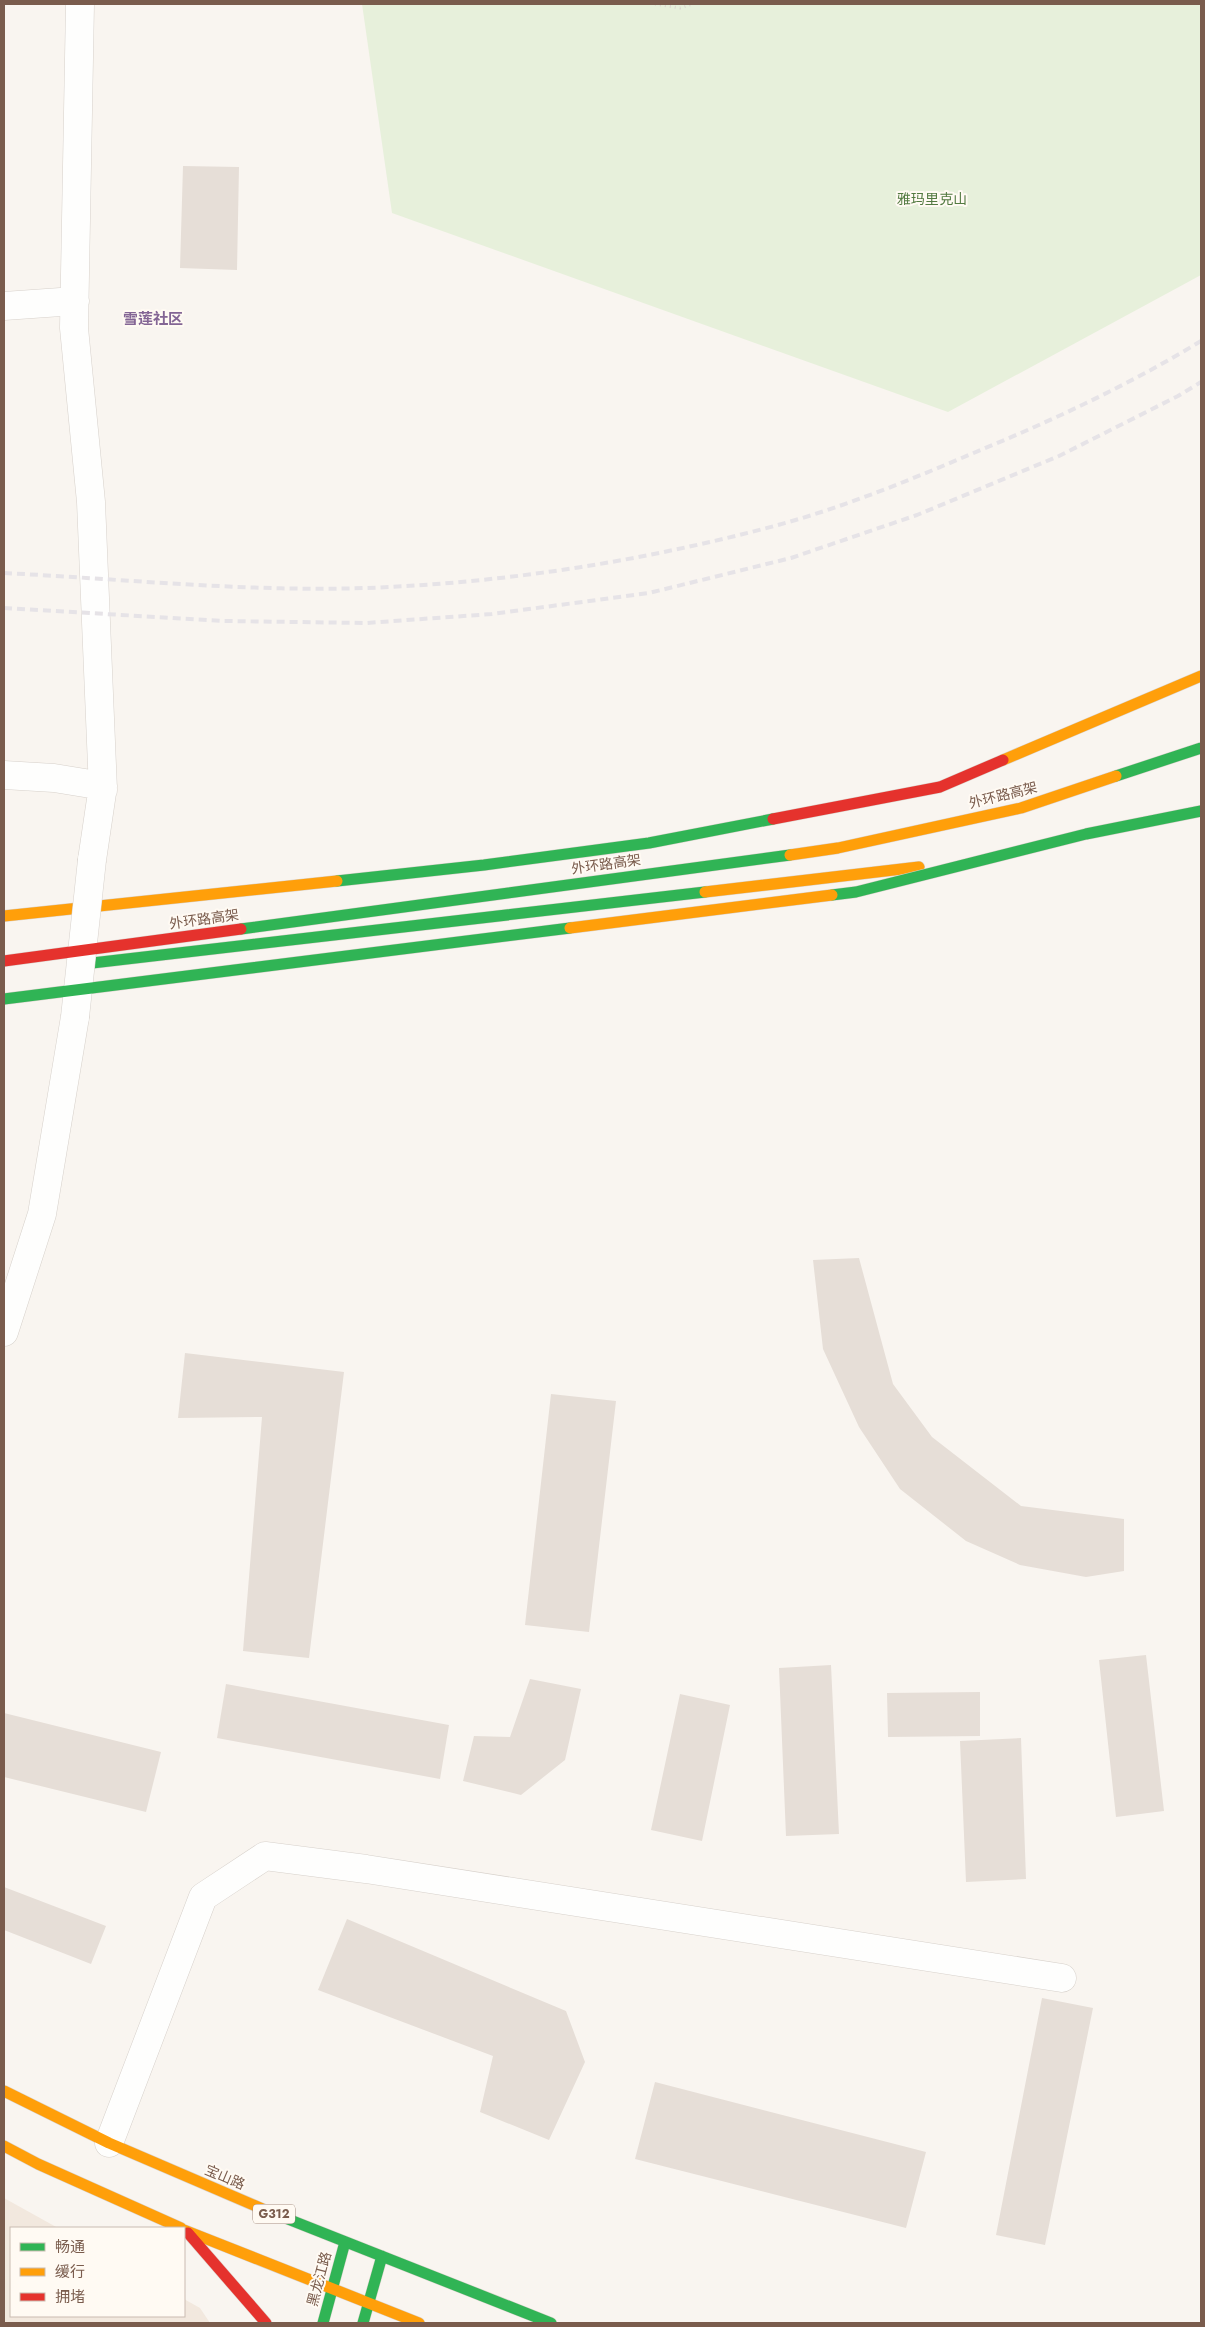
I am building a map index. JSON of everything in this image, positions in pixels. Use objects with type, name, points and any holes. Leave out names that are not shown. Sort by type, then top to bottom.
[{"type":"main road","points":[[4,916],[484,865],[640,844],[940,786],[1201,676]]},
{"type":"main road","name":"外环路高架","points":[[4,961],[838,848],[1021,808],[1201,748]]},
{"type":"main road","points":[[4,999],[856,892],[1086,834],[1201,811]]},
{"type":"main road","points":[[63,966],[951,864],[1201,823]]},
{"type":"main road","name":"宝山路","points":[[4,2091],[109,2143],[262,2210],[551,2323]]},
{"type":"main road","points":[[4,2146],[38,2164],[179,2227]]},
{"type":"main road","points":[[185,2230],[419,2323]]},
{"type":"main road","points":[[185,2231],[266,2323]]},
{"type":"main road","name":"黑龙江路","points":[[323,2323],[345,2242]]},
{"type":"main road","points":[[363,2323],[382,2256]]},
{"type":"street","points":[[4,1332],[42,1214],[76,1017],[92,860],[103,790],[91,502],[74,328],[80,4]]},
{"type":"street","points":[[4,306],[75,301]]},
{"type":"street","points":[[4,775],[54,778],[103,786],[103,790]]},
{"type":"street","points":[[109,2143],[203,1897],[264,1856],[366,1869],[1062,1978]]},
{"type":"path","points":[[656,4],[680,8],[693,4]]},
{"type":"shaded area","points":[[4,2198],[56,2227],[10,2227],[10,2317],[185,2317],[185,2300],[200,2308],[210,2323],[4,2323]]},
{"type":"green space","name":"雅玛里克山","points":[[362,4],[1201,4],[1201,275],[948,412],[392,213]]},
{"type":"building","points":[[183,166],[239,167],[237,270],[180,268]]},
{"type":"building","points":[[859,1258],[893,1384],[932,1437],[1021,1506],[1124,1519],[1124,1571],[1086,1577],[1020,1565],[966,1541],[900,1489],[859,1427],[823,1349],[813,1260]]},
{"type":"building","points":[[185,1353],[344,1372],[309,1658],[243,1651],[262,1417],[178,1418]]},
{"type":"building","points":[[551,1394],[616,1401],[589,1632],[525,1625]]},
{"type":"building","points":[[1146,1655],[1164,1811],[1116,1817],[1099,1660]]},
{"type":"building","points":[[831,1665],[839,1834],[786,1836],[779,1668]]},
{"type":"building","points":[[530,1679],[581,1689],[565,1760],[521,1795],[463,1781],[474,1736],[510,1737]]},
{"type":"building","points":[[226,1684],[449,1725],[440,1779],[217,1738]]},
{"type":"building","points":[[980,1692],[980,1736],[888,1737],[887,1693]]},
{"type":"building","points":[[680,1694],[730,1705],[702,1841],[651,1830]]},
{"type":"building","points":[[4,1713],[161,1752],[146,1812],[4,1777]]},
{"type":"building","points":[[1021,1738],[1026,1879],[966,1882],[960,1741]]},
{"type":"building","points":[[4,1887],[106,1926],[91,1964],[4,1930]]},
{"type":"building","points":[[347,1919],[566,2011],[585,2062],[549,2140],[480,2112],[493,2056],[318,1990]]},
{"type":"building","points":[[1042,1998],[1093,2008],[1045,2245],[996,2235]]},
{"type":"building","points":[[655,2082],[926,2152],[906,2228],[635,2159]]},
{"type":"railway","points":[[4,573],[230,587],[366,588],[470,581],[522,575],[574,568],[677,549],[778,525],[830,509],[933,470],[1067,412],[1148,371],[1201,341]]},
{"type":"railway","points":[[4,608],[224,621],[366,623],[492,614],[649,593],[791,558],[917,515],[1059,456],[1178,396],[1201,382]]},
{"type":"traffic: fast","points":[[1116,776],[1201,748]]},
{"type":"traffic: fast","points":[[832,895],[856,892],[1086,834],[1201,811]]},
{"type":"traffic: fast","points":[[337,881],[484,865],[649,843],[773,819]]},
{"type":"traffic: fast","points":[[241,929],[790,855]]},
{"type":"traffic: fast","points":[[75,965],[705,892]]},
{"type":"traffic: fast","points":[[4,999],[570,928]]},
{"type":"traffic: fast","points":[[265,2210],[551,2323]]},
{"type":"traffic: fast","points":[[323,2323],[345,2242]]},
{"type":"traffic: fast","points":[[363,2323],[382,2256]]},
{"type":"traffic: slow","points":[[1003,760],[1201,676]]},
{"type":"traffic: slow","points":[[790,855],[838,848],[1021,808],[1116,776]]},
{"type":"traffic: slow","points":[[705,892],[919,867]]},
{"type":"traffic: slow","points":[[4,916],[337,881]]},
{"type":"traffic: slow","points":[[570,928],[832,895]]},
{"type":"traffic: slow","points":[[4,2091],[109,2143],[265,2210]]},
{"type":"traffic: slow","points":[[4,2146],[38,2164],[179,2227]]},
{"type":"traffic: slow","points":[[185,2230],[419,2323]]},
{"type":"traffic: jam","points":[[773,819],[940,787],[1003,760]]},
{"type":"traffic: jam","points":[[4,961],[241,929]]},
{"type":"traffic: jam","points":[[188,2233],[266,2323]]},
{"type":"district","name":"雪莲社区","points":[[153,319]]}]
